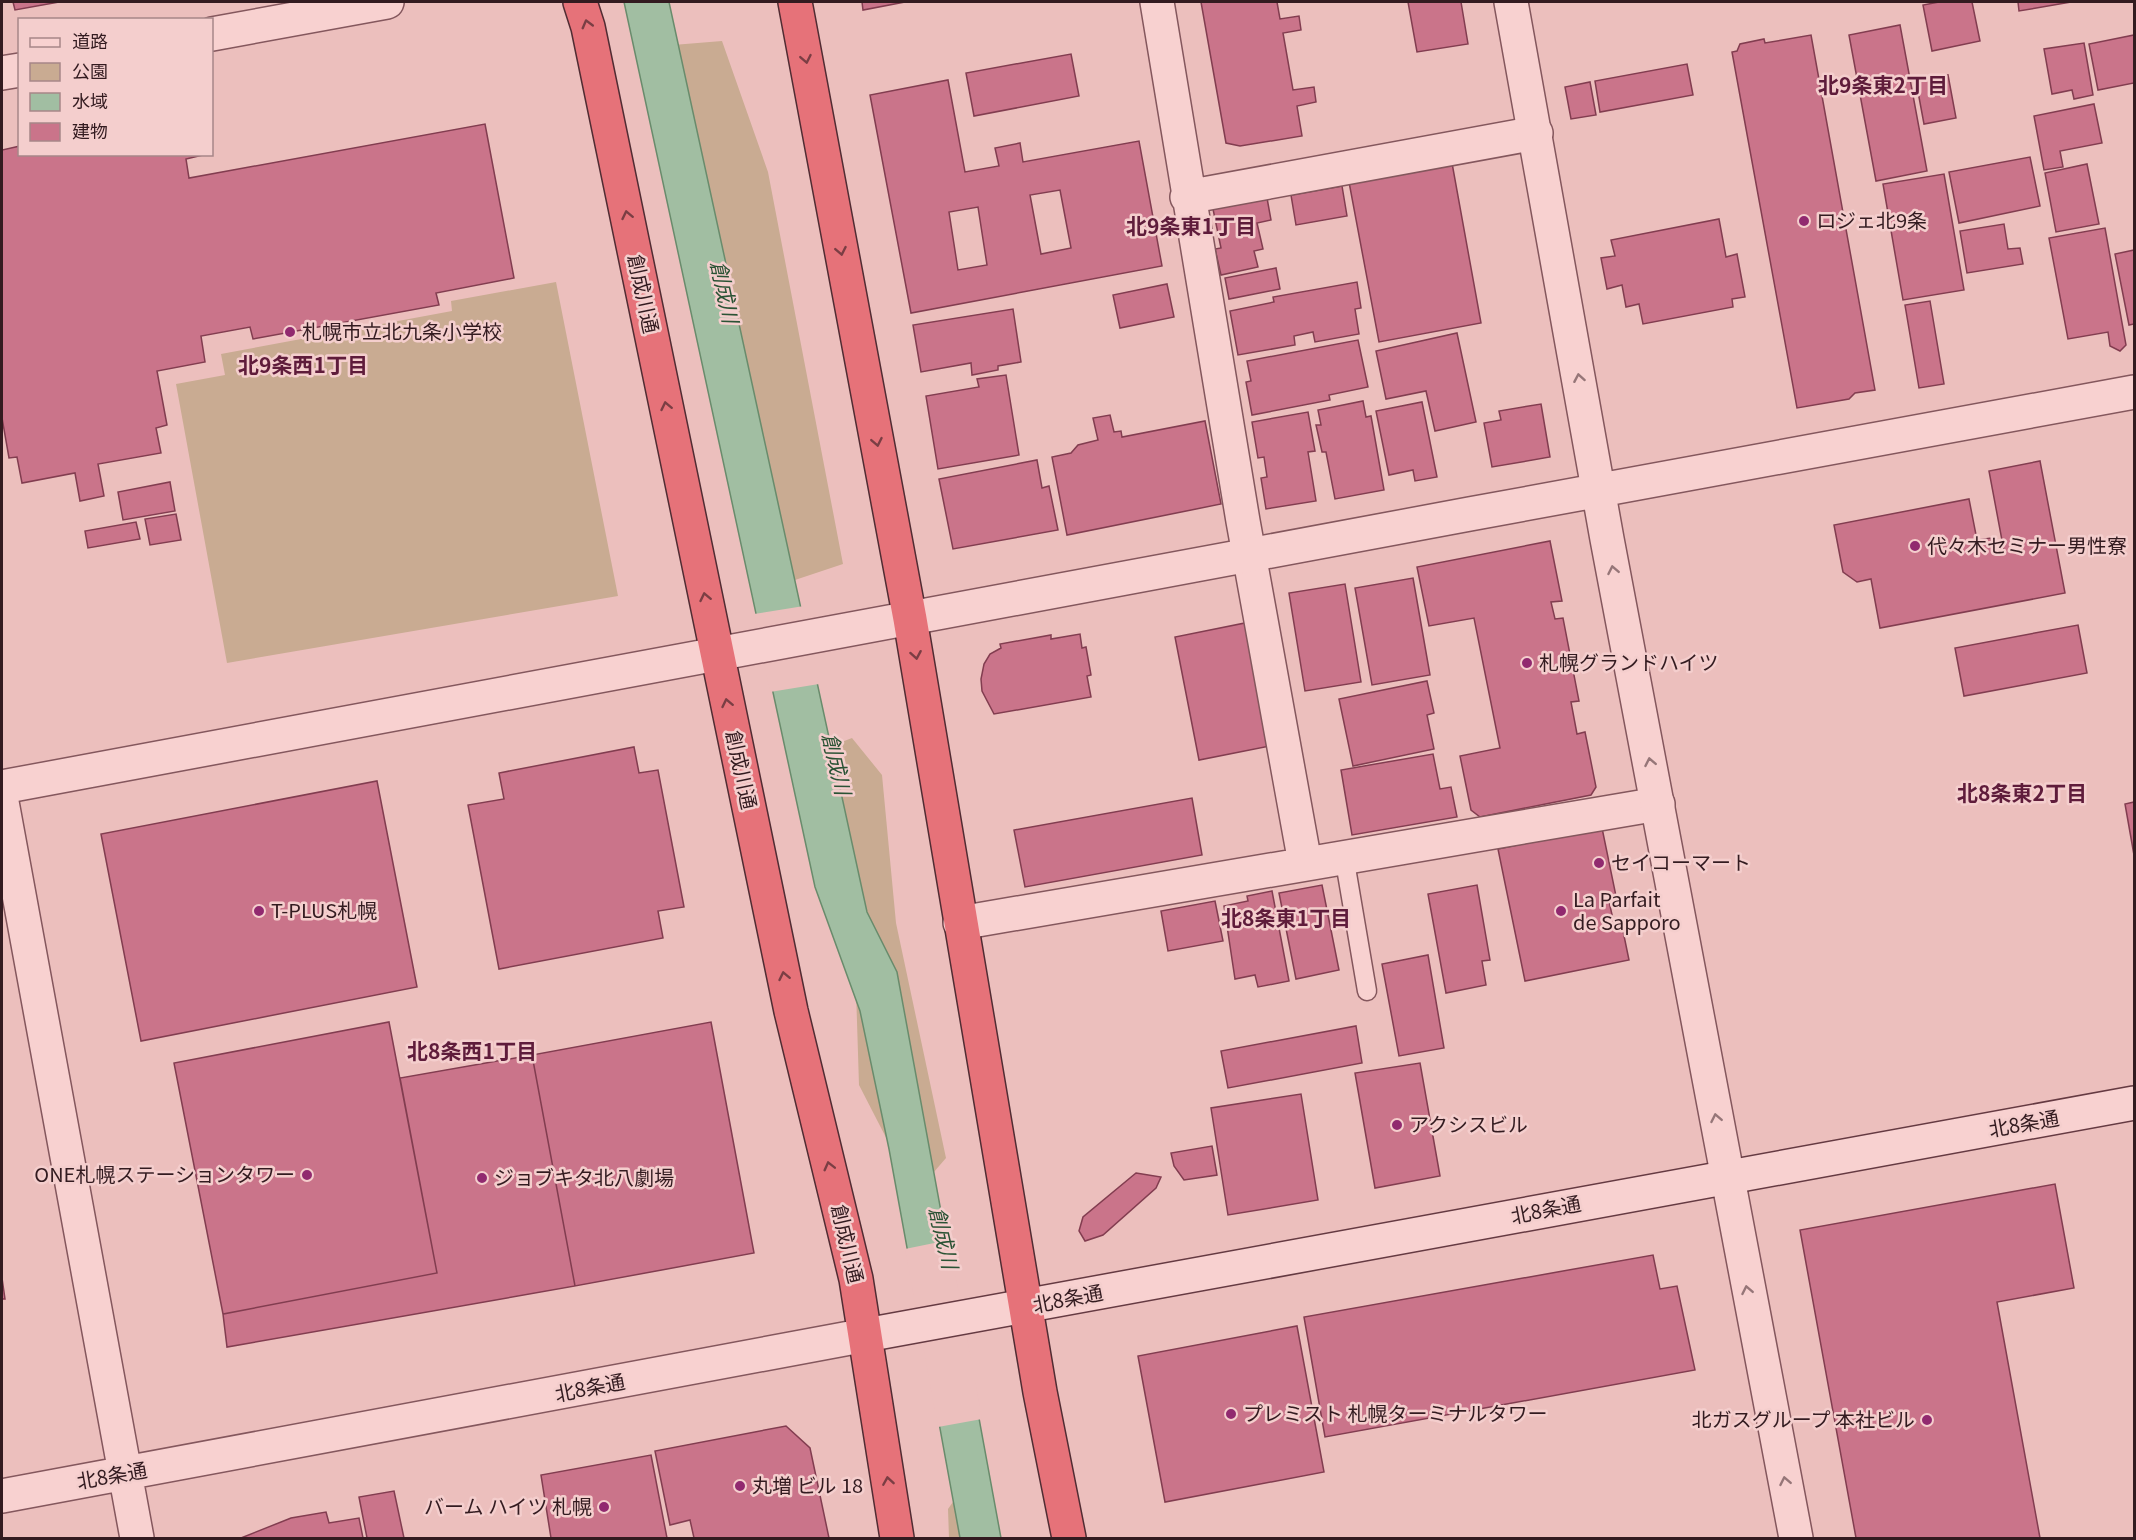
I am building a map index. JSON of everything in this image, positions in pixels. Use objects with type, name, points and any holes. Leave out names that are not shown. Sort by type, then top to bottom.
[{"type":"highway","name":"創成川通","points":[[580,2],[588,27],[791,1011],[856,1279],[897,1539]]},
{"type":"highway","points":[[795,2],[910,619],[960,923],[1069,1539]]},
{"type":"street","points":[[213,34],[387,2]]},
{"type":"street","points":[[1157,2],[1188,197],[1305,862]]},
{"type":"street","points":[[1511,2],[1599,490],[1796,1539]]},
{"type":"street","points":[[2,73],[18,70]]},
{"type":"street","points":[[1188,197],[1536,132]]},
{"type":"street","points":[[2,787],[811,638],[1250,553],[2134,392]]},
{"type":"street","points":[[2,802],[137,1539]]},
{"type":"street","points":[[960,923],[1305,862],[1658,804]]},
{"type":"street","name":"北8条通","points":[[2,1496],[1728,1176],[2134,1103]]},
{"type":"lane","points":[[1344,856],[1367,991]]},
{"type":"green space","points":[[722,41],[768,172],[843,564],[795,580],[733,467],[673,45]]},
{"type":"green space","points":[[556,282],[618,596],[227,663],[176,384],[225,375],[221,354],[452,311],[451,301]]},
{"type":"green space","points":[[852,738],[882,775],[896,923],[946,1158],[915,1194],[859,1085],[856,990],[816,752]]},
{"type":"green space","points":[[965,1485],[981,1538],[949,1538],[948,1509]]},
{"type":"water","name":"創成川","points":[[624,2],[669,2],[867,912],[897,972],[1001,1538],[960,1538],[889,1149],[860,1011],[815,887]]},
{"type":"pier","points":[[804,606],[819,684],[770,692],[754,614]]},
{"type":"pier","points":[[949,1240],[982,1419],[938,1427],[905,1249]]},
{"type":"building","points":[[13,2],[59,2],[15,10]]},
{"type":"building","points":[[862,2],[905,2],[863,10]]},
{"type":"building","points":[[1201,2],[1277,2],[1280,19],[1299,16],[1301,30],[1283,33],[1293,90],[1314,87],[1316,102],[1297,106],[1302,136],[1240,146],[1226,143]]},
{"type":"building","points":[[1408,2],[1461,2],[1468,44],[1417,52]]},
{"type":"building","points":[[1939,2],[1972,2],[1980,41],[1932,51],[1923,5]]},
{"type":"building","points":[[2018,2],[2071,2],[2019,11]]},
{"type":"building","points":[[1900,25],[1927,171],[1876,181],[1849,35]]},
{"type":"building","name":"ロジェ北9条","points":[[1811,35],[1875,390],[1855,393],[1849,399],[1797,408],[1732,52],[1737,51],[1740,44],[1764,39],[1765,43]]},
{"type":"building","points":[[2134,35],[2134,83],[2098,90],[2089,44]]},
{"type":"building","points":[[2084,43],[2093,95],[2074,99],[2072,90],[2052,94],[2044,49]]},
{"type":"building","points":[[1071,54],[1079,96],[974,116],[966,73]]},
{"type":"building","points":[[1687,64],[1693,95],[1600,112],[1595,81]]},
{"type":"building","points":[[1948,75],[1956,118],[1924,124],[1916,81]]},
{"type":"building","points":[[948,80],[965,172],[999,166],[995,148],[1020,143],[1023,162],[1139,141],[1162,266],[911,313],[870,95]],"holes":[[[1060,190],[1071,248],[1041,254],[1030,195]],[[978,207],[987,265],[958,270],[949,212]]]},
{"type":"building","points":[[1590,82],[1596,115],[1571,119],[1565,87]]},
{"type":"building","points":[[2094,104],[2102,143],[2060,151],[2063,167],[2044,170],[2034,116]]},
{"type":"building","points":[[485,124],[514,278],[436,293],[439,305],[253,339],[250,327],[201,336],[205,362],[157,371],[167,425],[156,428],[161,453],[98,464],[104,496],[80,501],[75,473],[22,483],[17,457],[9,458],[2,418],[2,150],[18,146],[18,156],[199,156],[186,159],[189,178]]},
{"type":"building","points":[[2030,157],[2040,206],[1959,223],[1949,172]]},
{"type":"building","points":[[1452,163],[1481,323],[1379,342],[1349,182]]},
{"type":"building","points":[[2087,164],[2099,224],[2056,232],[2045,173]]},
{"type":"building","points":[[1944,174],[1964,290],[1903,300],[1883,184]]},
{"type":"building","points":[[1342,186],[1347,216],[1296,225],[1291,195]]},
{"type":"building","points":[[1267,198],[1271,220],[1257,223],[1263,249],[1254,251],[1258,267],[1221,275],[1215,249],[1221,248],[1213,209]]},
{"type":"building","points":[[1719,219],[1726,257],[1737,254],[1745,297],[1732,299],[1733,307],[1643,324],[1639,304],[1626,307],[1622,285],[1607,289],[1601,258],[1615,256],[1611,240]]},
{"type":"building","points":[[2004,224],[2008,249],[2020,248],[2023,264],[1967,273],[1960,231]]},
{"type":"building","points":[[2105,228],[2126,345],[2120,351],[2110,346],[2108,332],[2068,339],[2049,238]]},
{"type":"building","points":[[2134,250],[2134,324],[2129,325],[2115,254]]},
{"type":"building","points":[[1276,268],[1280,289],[1229,299],[1225,278]]},
{"type":"building","points":[[1357,282],[1361,308],[1355,309],[1359,334],[1315,342],[1313,332],[1294,336],[1295,345],[1238,355],[1230,311],[1274,302],[1273,297]]},
{"type":"building","points":[[1167,284],[1174,317],[1120,328],[1113,295]]},
{"type":"building","points":[[1930,301],[1944,384],[1919,388],[1905,305]]},
{"type":"building","points":[[1013,309],[1021,362],[998,366],[998,370],[972,375],[971,363],[921,372],[913,325]]},
{"type":"building","points":[[1457,333],[1476,422],[1435,431],[1426,391],[1386,399],[1376,351]]},
{"type":"building","points":[[1358,340],[1368,387],[1329,395],[1330,400],[1252,415],[1246,382],[1251,381],[1247,361]]},
{"type":"building","points":[[1006,375],[1019,455],[938,469],[926,396],[979,387],[977,379]]},
{"type":"building","points":[[1363,401],[1366,417],[1371,416],[1384,490],[1335,499],[1326,452],[1322,452],[1316,425],[1321,425],[1318,410]]},
{"type":"building","points":[[1422,402],[1437,477],[1415,481],[1413,470],[1389,475],[1376,411]]},
{"type":"building","points":[[1541,404],[1550,457],[1492,467],[1484,423],[1501,420],[1499,411]]},
{"type":"building","points":[[1308,412],[1315,451],[1308,452],[1316,501],[1266,509],[1261,478],[1267,477],[1264,457],[1258,458],[1252,422]]},
{"type":"building","points":[[1110,415],[1114,432],[1121,431],[1122,437],[1205,421],[1221,504],[1067,535],[1052,457],[1071,453],[1078,445],[1098,440],[1093,418]]},
{"type":"building","points":[[1037,460],[1042,488],[1049,486],[1058,530],[953,549],[939,479]]},
{"type":"building","name":"代々木セミナー男性寮","points":[[2040,461],[2065,593],[1880,628],[1871,579],[1857,582],[1843,572],[1834,525],[1969,499],[1977,540],[1991,538],[1994,553],[2004,551],[1989,471]]},
{"type":"building","points":[[170,482],[175,511],[123,520],[118,492]]},
{"type":"building","points":[[176,514],[181,540],[150,545],[145,519]]},
{"type":"building","points":[[136,522],[140,539],[88,548],[85,531]]},
{"type":"building","name":"札幌グランドハイツ","points":[[1550,541],[1562,601],[1551,602],[1555,619],[1563,618],[1579,701],[1571,702],[1577,734],[1585,732],[1596,787],[1591,795],[1480,817],[1471,810],[1460,756],[1500,748],[1474,618],[1429,626],[1417,567]]},
{"type":"building","points":[[1413,578],[1430,675],[1372,685],[1355,588]]},
{"type":"building","points":[[1345,584],[1361,682],[1305,691],[1289,593]]},
{"type":"building","points":[[1245,623],[1270,746],[1199,760],[1175,637]]},
{"type":"building","points":[[2078,625],[2087,673],[1964,696],[1955,648]]},
{"type":"building","points":[[1080,634],[1082,648],[1086,647],[1091,675],[1087,676],[1091,697],[994,714],[982,691],[981,679],[984,664],[990,654],[1001,648],[1000,644],[1051,635],[1051,639]]},
{"type":"building","points":[[1427,681],[1434,713],[1427,715],[1434,749],[1353,766],[1339,699]]},
{"type":"building","points":[[634,747],[639,773],[658,770],[684,907],[658,911],[663,938],[499,969],[468,805],[504,799],[499,773]]},
{"type":"building","points":[[1433,754],[1440,789],[1451,787],[1457,817],[1352,835],[1341,770]]},
{"type":"building","name":"T-PLUS札幌","points":[[377,781],[417,987],[141,1041],[101,834]]},
{"type":"building","points":[[1192,798],[1202,855],[1025,887],[1014,830]]},
{"type":"building","points":[[2134,802],[2134,855],[2125,804]]},
{"type":"building","name":"La Parfait de Sapporo","points":[[1602,828],[1616,896],[1608,897],[1615,928],[1622,926],[1629,960],[1525,981],[1498,849]]},
{"type":"building","points":[[1322,885],[1339,970],[1296,979],[1279,893]]},
{"type":"building","points":[[1477,885],[1490,960],[1482,961],[1486,985],[1446,993],[1428,894]]},
{"type":"building","points":[[1272,891],[1289,981],[1258,987],[1255,975],[1235,979],[1224,906],[1248,901],[1247,896]]},
{"type":"building","points":[[1215,901],[1223,941],[1168,951],[1161,911]]},
{"type":"building","points":[[1428,955],[1444,1048],[1399,1056],[1382,964]]},
{"type":"building","name":"ONE札幌ステーションタワー","points":[[389,1022],[437,1273],[223,1314],[174,1063]]},
{"type":"building","points":[[711,1022],[754,1253],[575,1286],[532,1055]]},
{"type":"building","points":[[1356,1026],[1362,1063],[1228,1088],[1221,1051]]},
{"type":"building","points":[[532,1055],[575,1286],[227,1347],[223,1314],[437,1273],[400,1078]]},
{"type":"building","name":"アクシスビル","points":[[1420,1063],[1440,1176],[1375,1188],[1355,1073]]},
{"type":"building","points":[[1301,1094],[1318,1200],[1228,1215],[1211,1108]]},
{"type":"building","points":[[1212,1146],[1217,1175],[1184,1180],[1174,1166],[1171,1153]]},
{"type":"building","points":[[1136,1173],[1161,1177],[1156,1188],[1103,1235],[1085,1241],[1079,1231],[1083,1217]]},
{"type":"building","name":"北ガスグループ 本社ビル","points":[[2055,1184],[2074,1288],[1997,1302],[2040,1538],[1856,1538],[1800,1230]]},
{"type":"building","points":[[1653,1255],[1660,1289],[1677,1286],[1695,1370],[1325,1437],[1304,1317]]},
{"type":"building","points":[[2,1278],[5,1299],[2,1299]]},
{"type":"building","name":"プレミスト 札幌ターミナルタワー","points":[[1297,1326],[1324,1472],[1165,1502],[1138,1356]]},
{"type":"building","name":"丸増 ビル 18","points":[[786,1426],[810,1448],[829,1538],[694,1538],[690,1520],[670,1525],[655,1451]]},
{"type":"building","name":"バーム ハイツ 札幌","points":[[651,1455],[667,1538],[551,1538],[541,1475]]},
{"type":"building","points":[[394,1491],[404,1538],[367,1538],[359,1497]]},
{"type":"building","points":[[326,1512],[329,1523],[359,1518],[363,1538],[241,1538],[291,1518]]},
{"type":"place","name":"ロジェ北9条","points":[[1804,221]]},
{"type":"place","name":"札幌市立北九条小学校","points":[[290,332]]},
{"type":"place","name":"代々木セミナー男性寮","points":[[1915,546]]},
{"type":"place","name":"札幌グランドハイツ","points":[[1527,663]]},
{"type":"place","name":"セイコーマート","points":[[1599,863]]},
{"type":"place","name":"T-PLUS札幌","points":[[259,911]]},
{"type":"place","name":"La Parfait de Sapporo","points":[[1561,911]]},
{"type":"place","name":"アクシスビル","points":[[1397,1125]]},
{"type":"place","name":"ONE札幌ステーションタワー","points":[[307,1175]]},
{"type":"place","name":"ジョブキタ北八劇場","points":[[482,1178]]},
{"type":"place","name":"プレミスト 札幌ターミナルタワー","points":[[1231,1414]]},
{"type":"place","name":"北ガスグループ 本社ビル","points":[[1927,1420]]},
{"type":"place","name":"丸増 ビル 18","points":[[740,1486]]},
{"type":"place","name":"バーム ハイツ 札幌","points":[[604,1507]]},
{"type":"district","name":"北9条東2丁目","points":[[1883,86]]},
{"type":"district","name":"北9条東1丁目","points":[[1191,227]]},
{"type":"district","name":"北9条西1丁目","points":[[303,366]]},
{"type":"district","name":"北8条東2丁目","points":[[2022,794]]},
{"type":"district","name":"北8条東1丁目","points":[[1286,919]]},
{"type":"district","name":"北8条西1丁目","points":[[472,1052]]}]
